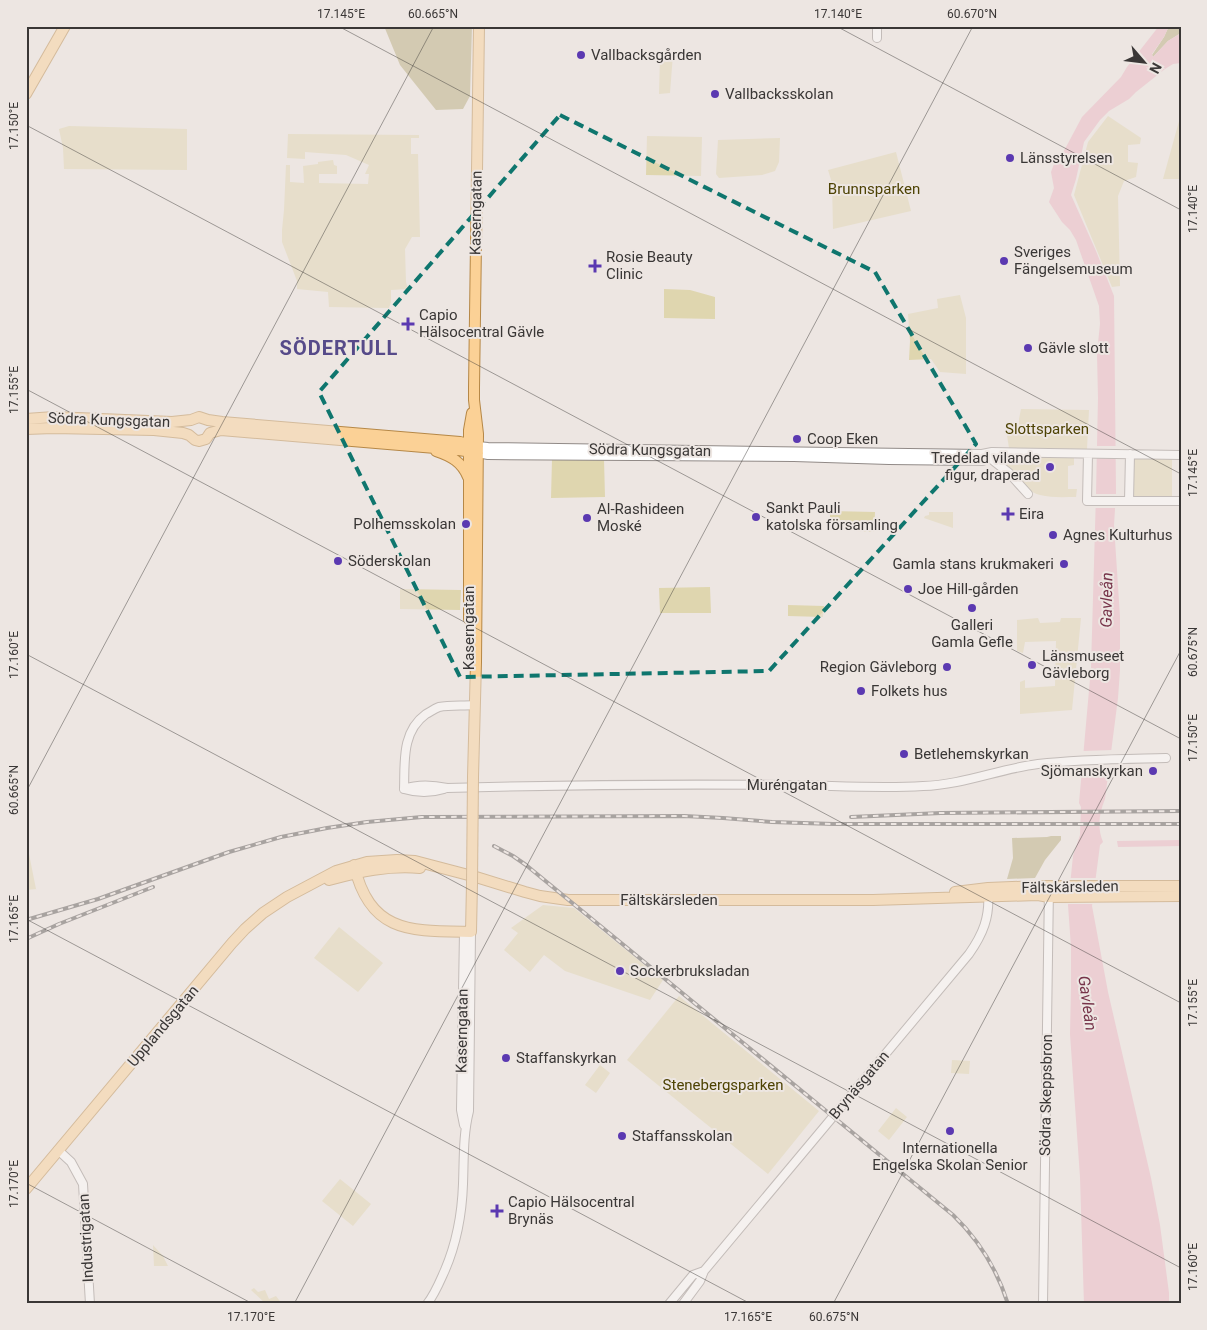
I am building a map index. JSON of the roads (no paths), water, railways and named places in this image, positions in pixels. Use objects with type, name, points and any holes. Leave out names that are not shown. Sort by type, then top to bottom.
[{"type":"main road","points":[[26,94],[65,26]]},
{"type":"main road","name":"Kaserngatan","points":[[471,706],[470,485],[474,449],[478,434],[474,400],[478,26]]},
{"type":"main road","name":"Södra Kungsgatan","points":[[26,419],[54,417],[172,422],[191,420],[199,416],[208,420],[460,442],[474,449]]},
{"type":"main road","name":"Södra Kungsgatan","points":[[189,435],[187,429],[191,420]]},
{"type":"main road","points":[[208,420],[211,426],[210,433]]},
{"type":"main road","name":"Södra Kungsgatan","points":[[26,429],[121,428],[183,433],[199,441],[206,439],[210,433],[221,430],[474,449]]},
{"type":"main road","points":[[416,446],[444,454],[458,461],[466,472],[470,485]]},
{"type":"main road","name":"Kaserngatan","points":[[467,932],[474,449]]},
{"type":"main road","name":"Fältskärsleden","points":[[355,869],[374,861],[416,861],[540,896],[568,900],[899,899],[988,892],[1038,895],[1049,892],[1104,892],[1181,896]]},
{"type":"main road","points":[[355,869],[366,899],[375,910],[391,921],[403,927],[416,930],[467,932]]},
{"type":"main road","name":"Upplandsgatan","points":[[26,1189],[239,936],[263,913],[287,897],[315,882],[355,869]]},
{"type":"main road","name":"Fältskärsleden","points":[[1104,892],[1181,886]]},
{"type":"street","points":[[877,26],[877,38]]},
{"type":"street","name":"Södra Kungsgatan","points":[[474,449],[488,447],[712,451],[794,450],[973,454],[988,457]]},
{"type":"street","name":"Södra Kungsgatan","points":[[474,449],[488,455],[794,457],[1181,455]]},
{"type":"street","points":[[1091,454],[1090,501],[1181,501]]},
{"type":"street","points":[[1129,501],[1130,454]]},
{"type":"street","points":[[988,457],[1009,473],[1028,494]]},
{"type":"street","name":"Muréngatan","points":[[471,706],[439,708],[427,713],[417,722],[410,734],[405,749],[404,789],[416,786],[447,788],[562,785],[925,786],[963,781],[1037,764],[1111,759],[1166,758]]},
{"type":"street","name":"Brynäsgatan","points":[[683,1304],[700,1281],[704,1271],[969,954],[982,934],[986,923],[988,892]]},
{"type":"street","name":"Södra Skeppsbron","points":[[1044,1304],[1049,892]]},
{"type":"street","name":"Kaserngatan","points":[[427,1304],[449,1260],[459,1226],[463,1186],[465,1129],[461,1110],[467,932]]},
{"type":"street","name":"Industrigatan","points":[[58,1150],[71,1162],[83,1184],[90,1304]]},
{"type":"street","name":"Brynäsgatan","points":[[669,1304],[693,1275],[704,1271]]},
{"type":"water","name":"Gavleån","points":[[1159,26],[1169,26],[1152,54],[1153,57],[1168,41],[1181,33],[1181,63],[1173,64],[1165,69],[1129,99],[1109,111],[1100,120],[1084,142],[1071,195],[1114,296],[1116,493],[1114,525],[1120,617],[1120,670],[1105,799],[1100,820],[1103,842],[1100,845],[1092,906],[1108,992],[1151,1178],[1160,1225],[1169,1304],[1084,1304],[1080,1177],[1070,1034],[1071,947],[1068,905],[1073,856],[1080,835],[1081,807],[1079,803],[1091,668],[1098,398],[1097,353],[1100,324],[1099,306],[1076,240],[1049,202],[1054,188],[1051,172],[1054,164],[1065,149],[1082,117],[1121,77]]},
{"type":"water","points":[[1181,840],[1181,846],[1118,847],[1117,841]]},
{"type":"railway","points":[[851,817],[941,813],[1181,811]]},
{"type":"railway","points":[[26,920],[98,899],[229,852],[281,837],[367,822],[422,817],[684,816],[833,824],[1181,824]]},
{"type":"railway","points":[[494,846],[526,865],[953,1215],[979,1245],[993,1267],[1008,1304]]},
{"type":"railway","points":[[26,939],[153,887]]},
{"type":"place","name":"Vallbacksgården","points":[[581,55]]},
{"type":"place","name":"Vallbacksskolan","points":[[715,94]]},
{"type":"place","name":"Länsstyrelsen","points":[[1010,158]]},
{"type":"place","name":"Sveriges Fängelsemuseum","points":[[1004,261]]},
{"type":"place","name":"Rosie Beauty Clinic","points":[[595,266]]},
{"type":"place","name":"Capio Hälsocentral Gävle","points":[[408,324]]},
{"type":"place","name":"Gävle slott","points":[[1028,348]]},
{"type":"place","name":"Coop Eken","points":[[797,439]]},
{"type":"place","name":"Tredelad vilande figur, draperad","points":[[1050,467]]},
{"type":"place","name":"Eira","points":[[1008,514]]},
{"type":"place","name":"Sankt Pauli katolska församling","points":[[756,517]]},
{"type":"place","name":"Al-Rashideen Moské","points":[[587,518]]},
{"type":"place","name":"Polhemsskolan","points":[[466,524]]},
{"type":"place","name":"Agnes Kulturhus","points":[[1053,535]]},
{"type":"place","name":"Söderskolan","points":[[338,561]]},
{"type":"place","name":"Gamla stans krukmakeri","points":[[1064,564]]},
{"type":"place","name":"Joe Hill-gården","points":[[908,589]]},
{"type":"place","name":"Galleri Gamla Gefle","points":[[972,608]]},
{"type":"place","name":"Länsmuseet Gävleborg","points":[[1032,665]]},
{"type":"place","name":"Region Gävleborg","points":[[947,667]]},
{"type":"place","name":"Folkets hus","points":[[861,691]]},
{"type":"place","name":"Betlehemskyrkan","points":[[904,754]]},
{"type":"place","name":"Sjömanskyrkan","points":[[1153,771]]},
{"type":"place","name":"Sockerbruksladan","points":[[620,971]]},
{"type":"place","name":"Staffanskyrkan","points":[[506,1058]]},
{"type":"place","name":"Internationella Engelska Skolan Senior","points":[[950,1131]]},
{"type":"place","name":"Staffansskolan","points":[[622,1136]]},
{"type":"place","name":"Capio Hälsocentral Brynäs","points":[[497,1211]]},
{"type":"district","name":"SÖDERTULL","points":[[339,348]]},
{"type":"park label","name":"Brunnsparken","points":[[874,189]]},
{"type":"park label","name":"Slottsparken","points":[[1047,429]]},
{"type":"park label","name":"Stenebergsparken","points":[[723,1085]]}]
